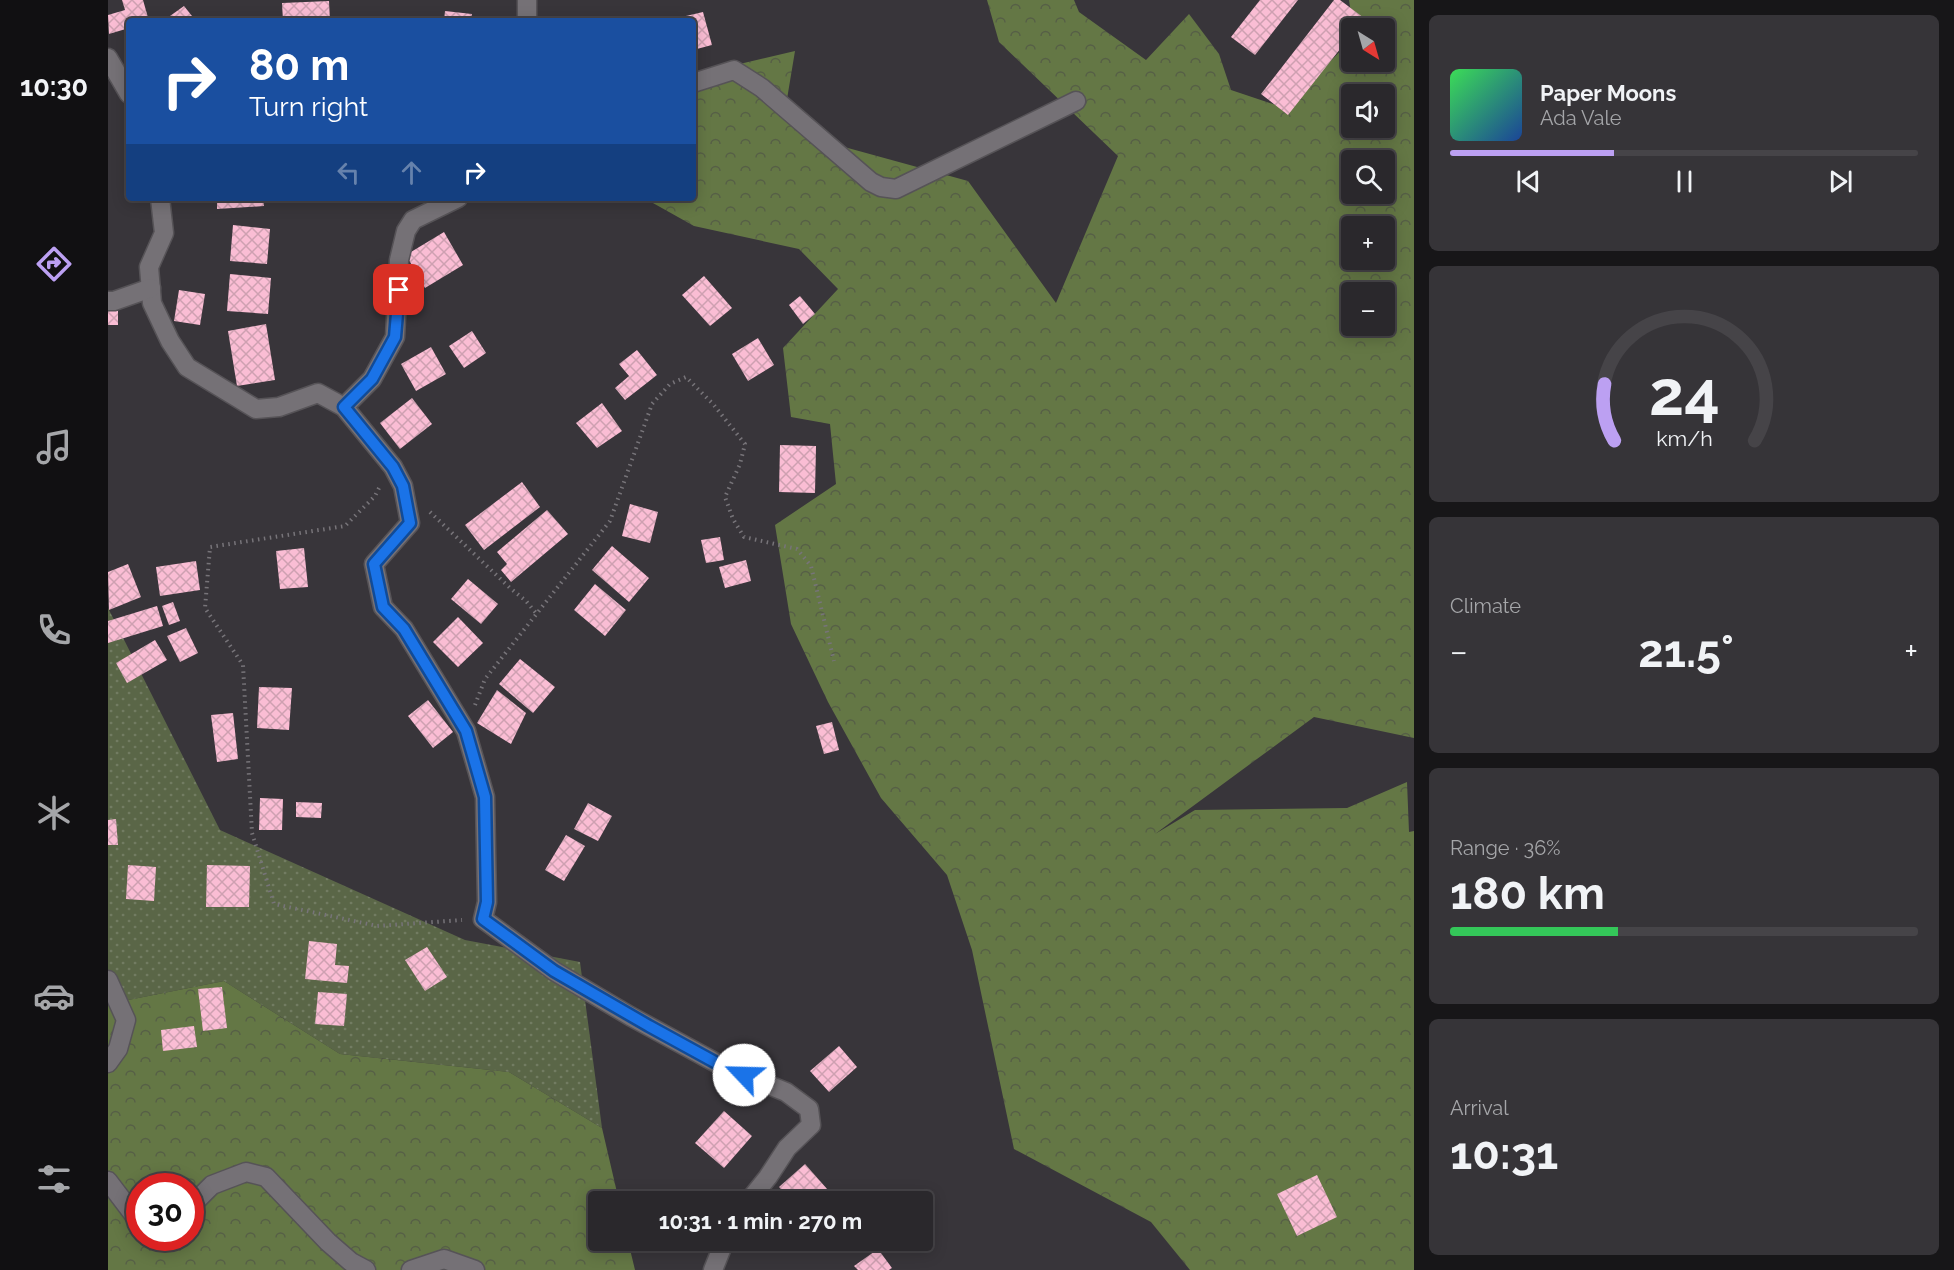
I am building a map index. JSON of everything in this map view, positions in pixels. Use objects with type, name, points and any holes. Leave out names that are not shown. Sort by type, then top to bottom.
[{"type":"street","points":[[527,0],[527,18]]},
{"type":"street","points":[[108,58],[126,89]]},
{"type":"street","points":[[696,82],[734,70],[762,88],[871,182],[881,187],[896,189],[1076,101]]},
{"type":"street","points":[[160,201],[164,233],[149,267],[152,303],[170,341],[187,367],[256,409],[279,407],[318,393],[344,407],[393,467],[403,486],[410,523],[374,564],[383,607],[404,629],[466,731],[485,797],[487,902],[483,919],[563,977],[722,1066],[786,1092],[809,1109],[811,1125],[786,1148],[757,1191]]},
{"type":"street","points":[[344,407],[372,379],[395,337],[399,260],[406,231],[413,220],[452,201]]},
{"type":"street","points":[[108,301],[151,288]]},
{"type":"street","points":[[108,980],[126,1020],[118,1049],[108,1063]]},
{"type":"street","points":[[204,1193],[212,1185],[246,1172],[266,1177],[328,1242],[351,1262],[366,1270]]},
{"type":"street","points":[[108,1181],[126,1205]]},
{"type":"street","points":[[713,1270],[721,1251]]},
{"type":"street","points":[[411,1270],[444,1258],[475,1270]]},
{"type":"path","points":[[466,731],[485,679],[610,521],[652,404],[670,384],[686,377],[713,404],[745,444],[740,464],[725,497],[733,519],[744,537],[797,549],[811,566],[834,661]]},
{"type":"path","points":[[393,467],[375,495],[345,526],[210,547],[205,608],[243,665],[252,833],[274,904],[377,926],[483,919]]},
{"type":"path","points":[[403,486],[536,613]]},
{"type":"green space","points":[[987,0],[1074,0],[1079,12],[1146,60],[1189,14],[1219,54],[1231,90],[1285,108],[1341,50],[1341,72],[1395,72],[1395,18],[1352,18],[1349,0],[1414,0],[1414,738],[1314,717],[1155,834],[1195,810],[1347,808],[1407,782],[1409,832],[1414,831],[1414,1270],[1190,1270],[1151,1222],[1014,1149],[972,950],[947,875],[881,798],[828,702],[791,624],[775,525],[836,484],[830,424],[791,417],[783,348],[838,289],[799,249],[694,226],[649,201],[696,201],[696,74],[795,51],[786,105],[837,145],[968,181],[1056,303],[1118,156],[999,42]]},
{"type":"green space","points":[[108,608],[220,830],[465,940],[580,962],[602,1128],[509,1072],[340,1054],[224,981],[108,1004]]},
{"type":"green space","points":[[224,981],[340,1054],[509,1072],[602,1128],[617,1191],[588,1191],[588,1251],[630,1251],[635,1270],[108,1270],[108,1004]]},
{"type":"building","points":[[122,0],[143,0],[148,18],[126,18],[126,29],[109,34],[108,15],[125,10]]},
{"type":"building","points":[[1260,0],[1298,0],[1255,55],[1231,37]]},
{"type":"building","points":[[1334,0],[1340,0],[1364,18],[1341,18],[1341,48],[1288,115],[1261,94]]},
{"type":"building","points":[[329,1],[330,18],[283,18],[282,3]]},
{"type":"building","points":[[184,6],[194,18],[167,18]]},
{"type":"building","points":[[445,11],[472,14],[471,18],[444,18]]},
{"type":"building","points":[[703,12],[712,45],[696,49],[696,18],[677,18]]},
{"type":"building","points":[[217,201],[263,201],[264,206],[217,209]]},
{"type":"building","points":[[233,225],[270,229],[267,264],[230,261]]},
{"type":"building","points":[[444,232],[463,265],[425,288],[406,255]]},
{"type":"building","points":[[230,274],[271,278],[268,314],[227,311]]},
{"type":"building","points":[[704,276],[732,308],[710,326],[682,295]]},
{"type":"building","points":[[179,290],[205,294],[200,325],[174,321]]},
{"type":"building","points":[[800,296],[815,314],[803,324],[789,305]]},
{"type":"building","points":[[108,311],[118,311],[118,325],[108,325]]},
{"type":"building","points":[[266,324],[275,380],[237,386],[228,331]]},
{"type":"building","points":[[472,331],[486,353],[464,368],[449,346]]},
{"type":"building","points":[[758,338],[774,365],[748,381],[732,354]]},
{"type":"building","points":[[431,347],[446,374],[416,391],[401,364]]},
{"type":"building","points":[[637,350],[657,375],[625,400],[615,388],[629,376],[619,364]]},
{"type":"building","points":[[412,398],[432,424],[400,449],[380,423]]},
{"type":"building","points":[[602,403],[622,431],[597,448],[576,423]]},
{"type":"building","points":[[780,445],[816,446],[815,493],[779,492]]},
{"type":"building","points":[[522,482],[540,507],[484,550],[465,525]]},
{"type":"building","points":[[630,504],[658,512],[650,543],[622,536]]},
{"type":"building","points":[[547,510],[568,534],[511,582],[501,570],[507,564],[497,552]]},
{"type":"building","points":[[720,537],[724,560],[706,563],[701,540]]},
{"type":"building","points":[[612,546],[649,578],[629,602],[592,570]]},
{"type":"building","points":[[304,548],[308,587],[280,589],[276,551]]},
{"type":"building","points":[[746,560],[751,581],[725,588],[719,567]]},
{"type":"building","points":[[196,561],[200,590],[160,596],[156,567]]},
{"type":"building","points":[[128,564],[141,597],[109,610],[108,572]]},
{"type":"building","points":[[468,579],[498,604],[481,624],[451,599]]},
{"type":"building","points":[[595,584],[626,610],[605,636],[574,610]]},
{"type":"building","points":[[173,602],[180,621],[169,625],[162,606]]},
{"type":"building","points":[[157,606],[163,626],[108,643],[108,621]]},
{"type":"building","points":[[458,617],[483,643],[458,667],[433,642]]},
{"type":"building","points":[[186,628],[198,653],[180,662],[167,636]]},
{"type":"building","points":[[155,640],[167,660],[127,683],[116,663]]},
{"type":"building","points":[[520,659],[555,687],[533,713],[499,684]]},
{"type":"building","points":[[259,687],[292,688],[289,730],[257,728]]},
{"type":"building","points":[[497,690],[526,713],[511,744],[477,723]]},
{"type":"building","points":[[428,700],[453,732],[433,748],[408,716]]},
{"type":"building","points":[[233,713],[238,759],[217,762],[211,715]]},
{"type":"building","points":[[832,722],[839,750],[824,754],[816,726]]},
{"type":"building","points":[[260,798],[283,799],[282,830],[259,830]]},
{"type":"building","points":[[296,802],[322,803],[321,818],[296,817]]},
{"type":"building","points":[[588,803],[612,816],[598,841],[574,829]]},
{"type":"building","points":[[116,819],[118,845],[108,845],[108,820]]},
{"type":"building","points":[[566,835],[585,846],[564,881],[545,870]]},
{"type":"building","points":[[128,865],[156,867],[154,901],[126,899]]},
{"type":"building","points":[[207,865],[250,866],[249,907],[206,907]]},
{"type":"building","points":[[309,941],[337,944],[335,965],[349,966],[347,983],[305,979]]},
{"type":"building","points":[[427,947],[447,977],[425,991],[405,960]]},
{"type":"building","points":[[222,987],[227,1028],[203,1031],[198,989]]},
{"type":"building","points":[[318,992],[347,994],[344,1026],[315,1024]]},
{"type":"building","points":[[194,1026],[197,1047],[163,1051],[161,1030]]},
{"type":"building","points":[[839,1046],[857,1067],[829,1092],[810,1071]]},
{"type":"building","points":[[724,1111],[752,1136],[724,1168],[695,1143]]},
{"type":"building","points":[[805,1164],[828,1190],[782,1191],[779,1187]]},
{"type":"building","points":[[1317,1175],[1337,1217],[1297,1236],[1277,1194]]},
{"type":"building","points":[[875,1251],[879,1251],[892,1268],[889,1270],[858,1270],[854,1266]]},
{"type":"route","points":[[399,290],[395,337],[372,379],[344,407],[393,467],[403,486],[410,523],[374,564],[383,607],[404,629],[466,731],[485,797],[487,902],[483,919],[554,971],[630,1016],[722,1066],[744,1075]]}]
